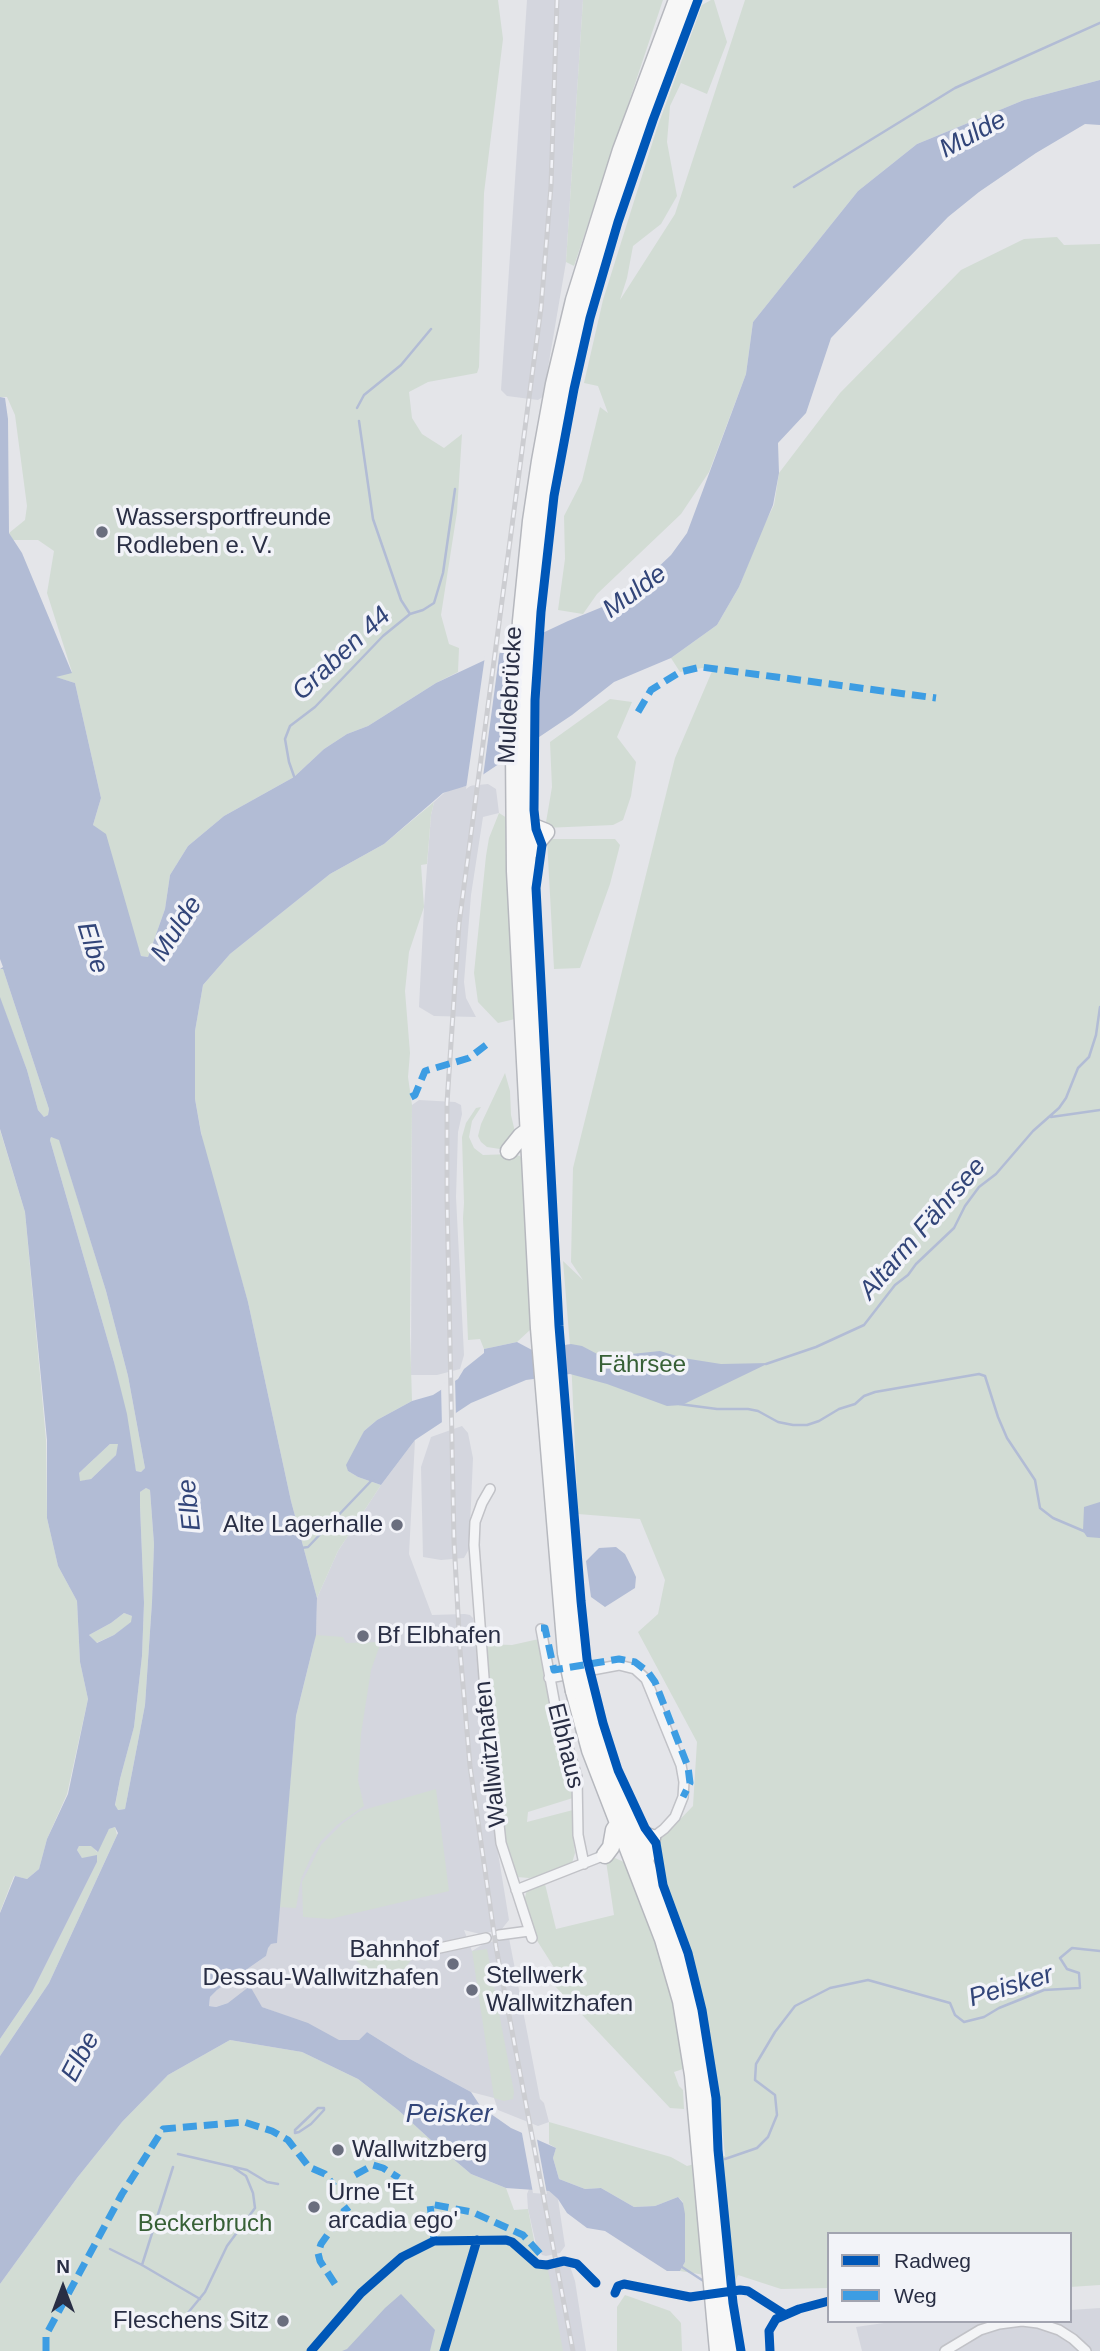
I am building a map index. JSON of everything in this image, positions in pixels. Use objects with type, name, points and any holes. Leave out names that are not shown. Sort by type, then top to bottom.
[{"type":"highway","name":"Muldebrücke","points":[[520,779],[527,618],[542,489],[574,300],[630,124],[683,2]]},
{"type":"highway","points":[[520,779],[526,824],[546,832],[527,855],[526,975]]},
{"type":"highway","points":[[520,779],[515,871],[526,975],[545,1327]]},
{"type":"highway","points":[[532,1078],[530,1155],[572,1652],[590,1750],[663,1939],[681,2001],[706,2160],[718,2297],[718,2351]]},
{"type":"highway","points":[[580,1690],[678,1948],[694,2010],[705,2079],[706,2160]]},
{"type":"highway","points":[[605,1855],[611,1847],[618,1824]]},
{"type":"highway","points":[[634,1831],[652,1838],[645,1861]]},
{"type":"highway","points":[[605,1855],[629,1852]]},
{"type":"highway","points":[[718,2297],[732,2351]]},
{"type":"street","name":"Wallwitzhafen","points":[[490,1489],[475,1522],[474,1565],[497,1825],[530,1934],[499,1936]]},
{"type":"street","name":"Elbhaus","points":[[541,1629],[559,1720],[577,1777],[578,1835],[584,1864]]},
{"type":"street","points":[[549,1678],[619,1665],[635,1669],[646,1679],[681,1765],[684,1782],[683,1797],[675,1817],[652,1838]]},
{"type":"street","points":[[516,1890],[605,1855]]},
{"type":"street","points":[[436,1949],[486,1938]]},
{"type":"street","points":[[947,2350],[980,2330],[1010,2323]]},
{"type":"street","points":[[1038,2323],[1059,2330],[1086,2351]]},
{"type":"shaded area","points":[[527,0],[583,0],[566,262],[543,397],[538,400],[507,396],[501,390]]},
{"type":"shaded area","points":[[488,784],[496,789],[499,813],[483,817],[471,895],[464,982],[466,998],[476,1017],[434,1016],[419,1007],[424,907],[434,802],[457,787]]},
{"type":"shaded area","points":[[419,1100],[455,1102],[461,1105],[462,1114],[458,1132],[456,1197],[464,1355],[460,1369],[437,1375],[411,1375],[412,1105]]},
{"type":"shaded area","points":[[462,1426],[468,1433],[473,1458],[469,1549],[464,1558],[441,1560],[423,1557],[421,1467],[431,1437]]},
{"type":"shaded area","points":[[415,1440],[409,1554],[432,1615],[465,1614],[473,1618],[492,1816],[509,1920],[501,1930],[480,1934],[464,1930],[472,1951],[485,1943],[509,1938],[540,2099],[544,2103],[549,2122],[538,2126],[498,2110],[494,2098],[471,2092],[367,2032],[359,2040],[339,2041],[308,2024],[262,2007],[228,2003],[209,2006],[210,1997],[217,1990],[266,1956],[267,1948],[277,1943],[279,1907],[316,1629],[317,1598],[338,1551],[381,1485]]},
{"type":"shaded area","points":[[529,2189],[549,2191],[558,2199],[565,2246],[560,2253],[542,2255],[536,2244],[528,2209]]},
{"type":"shaded area","points":[[564,2264],[570,2266],[575,2281],[586,2351],[551,2351],[539,2267]]},
{"type":"shaded area","points":[[1100,2308],[1100,2351],[862,2351],[856,2327],[884,2323],[1072,2323],[1072,2310]]},
{"type":"green space","points":[[0,0],[498,0],[503,39],[484,193],[479,367],[477,373],[428,382],[409,392],[412,418],[422,434],[444,448],[462,434],[457,512],[441,615],[449,644],[459,648],[458,672],[368,726],[347,734],[324,749],[294,777],[224,816],[188,846],[170,875],[165,909],[148,957],[141,956],[93,825],[101,798],[75,683],[55,677],[72,672],[47,593],[54,551],[38,540],[13,540],[9,533],[25,520],[27,506],[15,415],[7,397],[0,397]]},
{"type":"green space","points":[[583,0],[663,0],[574,266],[566,262]]},
{"type":"green space","points":[[714,0],[727,42],[707,94],[681,83],[670,106],[667,142],[677,196],[661,224],[633,246],[620,300],[675,214],[745,0],[1100,0],[1100,80],[1024,100],[917,144],[858,191],[753,322],[746,374],[709,472],[681,514],[597,594],[583,614],[558,610],[565,559],[564,516],[582,481],[600,407],[608,413],[598,386],[584,383],[603,300],[657,128],[702,5]]},
{"type":"green space","points":[[1057,237],[1064,245],[1100,244],[1100,2285],[1072,2287],[1072,2232],[827,2232],[827,2288],[781,2289],[738,2275],[736,2280],[680,2271],[685,2262],[683,2202],[678,2197],[655,2206],[634,2207],[601,2188],[585,2189],[559,2179],[553,2158],[556,2148],[549,2144],[549,2122],[671,2157],[687,2166],[725,2156],[718,2084],[706,2012],[686,1939],[666,1885],[660,1840],[693,1806],[697,1742],[638,1632],[658,1614],[665,1580],[640,1519],[578,1514],[571,1358],[563,1261],[583,1280],[571,1262],[573,1168],[675,758],[713,669],[680,672],[671,658],[717,625],[739,587],[774,505],[779,473],[840,393],[961,270],[1024,239]]},
{"type":"green space","points":[[610,699],[632,702],[617,737],[636,762],[631,796],[623,820],[613,825],[545,828],[552,787],[550,742]]},
{"type":"green space","points":[[434,802],[427,864],[421,865],[424,907],[409,952],[405,991],[410,1053],[408,1077],[412,1105],[412,1401],[377,1420],[364,1431],[348,1471],[381,1485],[338,1551],[317,1598],[291,1501],[248,1302],[205,1154],[195,1099],[195,1031],[203,985],[230,954],[330,874],[384,844]]},
{"type":"green space","points":[[499,813],[507,818],[515,1019],[498,1023],[478,1002],[474,973],[486,856],[489,838]]},
{"type":"green space","points":[[547,839],[615,839],[620,845],[610,884],[580,968],[554,969]]},
{"type":"green space","points":[[0,969],[3,969],[49,1109],[48,1115],[44,1117],[38,1110],[27,1070],[0,999]]},
{"type":"green space","points":[[505,1073],[516,1136],[500,1149],[487,1147],[478,1136]]},
{"type":"green space","points":[[481,1107],[472,1121],[469,1137],[474,1148],[483,1155],[512,1154],[520,1156],[523,1161],[532,1322],[530,1330],[517,1342],[484,1349],[480,1339],[468,1340],[463,1218],[462,1137],[466,1123],[476,1108]]},
{"type":"green space","points":[[0,1130],[25,1212],[46,1440],[47,1518],[58,1566],[77,1601],[80,1662],[88,1699],[67,1794],[47,1839],[39,1869],[27,1879],[14,1876],[0,1912]]},
{"type":"green space","points":[[51,1137],[59,1139],[106,1291],[128,1376],[145,1468],[141,1472],[136,1471],[114,1362]]},
{"type":"green space","points":[[110,1444],[119,1444],[116,1455],[91,1479],[79,1482],[79,1473]]},
{"type":"green space","points":[[146,1488],[150,1490],[154,1544],[145,1705],[125,1809],[117,1810],[115,1806],[120,1779],[134,1727],[142,1656],[144,1603],[140,1492]]},
{"type":"green space","points":[[124,1613],[132,1616],[132,1622],[114,1635],[96,1643],[89,1635],[111,1623]]},
{"type":"green space","points":[[316,1635],[343,1637],[346,1643],[381,1642],[371,1670],[361,1734],[358,1780],[364,1806],[337,1825],[321,1841],[301,1879],[296,1908],[279,1907],[296,1716]]},
{"type":"green space","points":[[539,1639],[550,1705],[574,1779],[576,1797],[528,1812],[527,1822],[573,1810],[575,1853],[572,1863],[529,1878],[517,1877],[501,1827],[484,1644],[512,1645]]},
{"type":"green space","points":[[436,1789],[449,1891],[330,1919],[303,1917],[302,1882],[321,1845],[343,1823],[360,1811]]},
{"type":"green space","points":[[115,1827],[117,1835],[49,1983],[0,2056],[0,2039],[32,1992],[97,1862],[82,1858],[77,1850],[79,1846],[92,1846],[97,1852],[109,1829]]},
{"type":"green space","points":[[615,1858],[626,1863],[654,1933],[674,2002],[686,2068],[674,2072],[683,2090],[684,2109],[670,2108],[553,1984],[555,1969],[536,1939],[524,1901],[527,1890],[545,1884],[556,1929],[614,1915],[606,1861]]},
{"type":"green space","points":[[408,1940],[414,1947],[412,1959],[397,1978],[384,1982],[371,1975],[356,1960],[375,1949]]},
{"type":"green space","points":[[487,1949],[514,2092],[513,2099],[504,2101],[494,2098],[472,1951]]},
{"type":"green space","name":"Beckerbruch","points":[[230,2040],[302,2052],[358,2079],[471,2174],[506,2188],[514,2210],[528,2209],[539,2266],[547,2267],[549,2275],[563,2351],[0,2351],[0,2284],[77,2178],[122,2122],[168,2075]]},
{"type":"green space","points":[[625,2295],[670,2311],[681,2323],[682,2351],[617,2351],[617,2307]]},
{"type":"water","points":[[1100,80],[1100,125],[1085,124],[979,192],[948,217],[831,338],[806,413],[778,443],[779,473],[773,505],[739,587],[717,625],[671,658],[614,682],[572,715],[466,786],[443,793],[384,844],[330,874],[230,954],[203,985],[195,1031],[195,1099],[201,1133],[248,1302],[291,1501],[317,1598],[316,1635],[296,1716],[277,1943],[271,1944],[266,1956],[217,1990],[210,1997],[209,2006],[228,2003],[250,1986],[262,2007],[308,2023],[339,2040],[359,2040],[367,2032],[471,2092],[481,2107],[511,2128],[556,2148],[553,2158],[559,2179],[585,2189],[601,2188],[634,2207],[655,2206],[678,2197],[683,2203],[685,2214],[685,2262],[680,2271],[667,2271],[605,2231],[587,2228],[567,2213],[549,2191],[506,2188],[471,2174],[358,2079],[302,2052],[230,2040],[168,2075],[122,2122],[77,2178],[0,2284],[0,2056],[49,1983],[118,1833],[115,1827],[109,1829],[98,1852],[91,1846],[79,1846],[77,1850],[82,1858],[97,1855],[97,1862],[32,1992],[0,2039],[0,1913],[15,1876],[27,1879],[39,1869],[47,1839],[68,1794],[88,1699],[80,1662],[77,1601],[58,1566],[47,1518],[47,1440],[25,1212],[0,1129],[0,997],[27,1070],[38,1110],[44,1117],[48,1115],[49,1109],[3,969],[0,969],[3,967],[0,959],[0,397],[5,398],[8,419],[9,533],[22,553],[72,673],[56,677],[75,683],[101,798],[93,825],[106,834],[141,956],[148,957],[165,909],[170,875],[188,846],[224,816],[294,777],[324,749],[347,734],[368,726],[436,683],[612,603],[635,589],[671,555],[687,533],[746,374],[753,322],[858,191],[917,144],[1024,100]],"holes":[[[51,1137],[59,1140],[106,1291],[128,1376],[145,1468],[141,1472],[136,1471],[127,1414],[114,1362]],[[110,1444],[118,1444],[116,1455],[91,1479],[80,1481],[79,1473]],[[146,1488],[150,1490],[154,1544],[145,1705],[125,1809],[118,1810],[115,1805],[134,1727],[142,1656],[144,1603],[140,1492]],[[124,1613],[132,1616],[131,1622],[114,1635],[97,1643],[89,1635]]]},
{"type":"water","name":"Fährsee","points":[[517,1342],[532,1350],[571,1344],[582,1346],[603,1357],[660,1351],[721,1364],[769,1363],[682,1405],[667,1406],[570,1374],[526,1380],[471,1403],[415,1440],[381,1485],[348,1471],[346,1465],[364,1431],[377,1420],[412,1401],[433,1395],[458,1379],[464,1369],[484,1353],[484,1349]]},
{"type":"water","points":[[1100,1502],[1100,1538],[1087,1537],[1083,1531],[1084,1507]]},
{"type":"water","points":[[616,1547],[625,1554],[630,1564],[636,1577],[635,1588],[605,1607],[591,1597],[586,1561],[599,1548]]},
{"type":"water","points":[[401,2294],[435,2330],[430,2351],[342,2351],[347,2349]]},
{"type":"pier","points":[[500,649],[483,777],[466,789],[485,656]]},
{"type":"pier","points":[[455,1377],[456,1418],[442,1427],[441,1385]]},
{"type":"pier","points":[[521,2128],[536,2134],[547,2194],[533,2193]]},
{"type":"waterway","points":[[794,187],[955,88],[1100,23]]},
{"type":"waterway","name":"Graben 44","points":[[357,408],[364,395],[401,365],[431,329]]},
{"type":"waterway","name":"Graben 44","points":[[359,421],[373,519],[401,600],[410,614]]},
{"type":"waterway","name":"Graben 44","points":[[295,779],[285,739],[290,726],[315,707],[383,636],[410,614],[434,603],[443,573],[455,489]]},
{"type":"waterway","name":"Altarm Fährsee","points":[[766,1364],[816,1347],[864,1325],[895,1285],[954,1228],[979,1187],[996,1174],[1033,1131],[1059,1108],[1078,1068],[1089,1057],[1096,1035],[1100,1007]]},
{"type":"waterway","points":[[1051,1117],[1100,1110]]},
{"type":"waterway","points":[[679,1404],[717,1409],[748,1409],[758,1411],[778,1422],[807,1425],[875,1392],[979,1374],[985,1376],[1007,1438],[1035,1480],[1040,1508],[1053,1518],[1086,1532]]},
{"type":"waterway","name":"Altarm Fährsee","points":[[301,1548],[308,1547],[373,1479]]},
{"type":"waterway","name":"Peisker","points":[[725,2159],[757,2148],[768,2137],[777,2115],[775,2095],[755,2080],[756,2064],[795,2006],[830,1988],[868,1980],[950,2003],[955,2015],[964,2022],[984,2017],[1044,1990],[1080,1988],[1079,1973],[1067,1969],[1060,1958],[1072,1948],[1100,1951]]},
{"type":"waterway","points":[[318,2108],[324,2110],[311,2124],[295,2133],[318,2108]]},
{"type":"waterway","points":[[178,2154],[247,2170],[267,2182],[278,2184]]},
{"type":"waterway","points":[[142,2265],[173,2167]]},
{"type":"waterway","points":[[178,2325],[205,2292],[227,2246],[255,2208],[253,2193],[246,2176],[234,2168]]},
{"type":"waterway","points":[[110,2249],[200,2299]]},
{"type":"waterway","points":[[682,2267],[705,2282]]},
{"type":"railway","points":[[557,0],[551,186],[541,308],[459,924],[447,1103],[447,1197],[454,1541],[470,1766],[496,1947],[573,2351]]},
{"type":"marked path","points":[[638,712],[651,690],[680,672],[701,667],[936,698]]},
{"type":"marked path","points":[[411,1097],[415,1095],[425,1071],[469,1058],[486,1045]]},
{"type":"marked path","points":[[541,1628],[545,1628],[554,1670],[619,1659],[635,1662],[648,1672],[655,1682],[688,1767],[690,1783],[683,1797]]},
{"type":"marked path","points":[[46,2351],[46,2335],[122,2194],[163,2129],[244,2122],[272,2131],[288,2140],[309,2167],[325,2174],[334,2186]]},
{"type":"marked path","points":[[355,2175],[373,2165],[399,2178]]},
{"type":"marked path","points":[[434,2241],[430,2204],[472,2212],[523,2235],[544,2258]]},
{"type":"marked path","points":[[335,2284],[318,2253],[321,2244],[349,2207]]},
{"type":"cycle path","points":[[698,0],[618,222],[590,318],[574,389],[554,496],[541,612],[535,700],[534,810],[536,829],[542,845],[536,888],[559,1326],[587,1659],[618,1770],[645,1828],[656,1843],[663,1885],[688,1953],[702,2010],[716,2098],[718,2150],[733,2303],[741,2351]]},
{"type":"cycle path","points":[[444,2351],[477,2240]]},
{"type":"cycle path","points":[[311,2351],[361,2293],[402,2257],[434,2241],[506,2240],[537,2264],[564,2261],[577,2264],[596,2283]]},
{"type":"cycle path","points":[[615,2293],[618,2286],[624,2284],[690,2297],[740,2290],[748,2291],[784,2314]]},
{"type":"cycle path","points":[[770,2351],[769,2331],[776,2319],[827,2302]]},
{"type":"place","name":"Wassersportfreunde Rodleben e. V.","points":[[102,532]]},
{"type":"place","name":"Alte Lagerhalle","points":[[397,1525]]},
{"type":"place","name":"Bf Elbhafen","points":[[363,1636]]},
{"type":"place","name":"Bahnhof Dessau-Wallwitzhafen","points":[[453,1964]]},
{"type":"place","name":"Stellwerk Wallwitzhafen","points":[[472,1990]]},
{"type":"place","name":"Wallwitzberg","points":[[338,2150]]},
{"type":"place","name":"Urne 'Et arcadia ego'","points":[[314,2207]]},
{"type":"place","name":"Fleschens Sitz","points":[[283,2321]]},
{"type":"water label","name":"Mulde","points":[[973,135]]},
{"type":"water label","name":"Mulde","points":[[635,592]]},
{"type":"water label","name":"Mulde","points":[[177,929]]},
{"type":"water label","name":"Elbe","points":[[92,948]]},
{"type":"water label","name":"Elbe","points":[[190,1505]]},
{"type":"water label","name":"Elbe","points":[[81,2057]]}]
